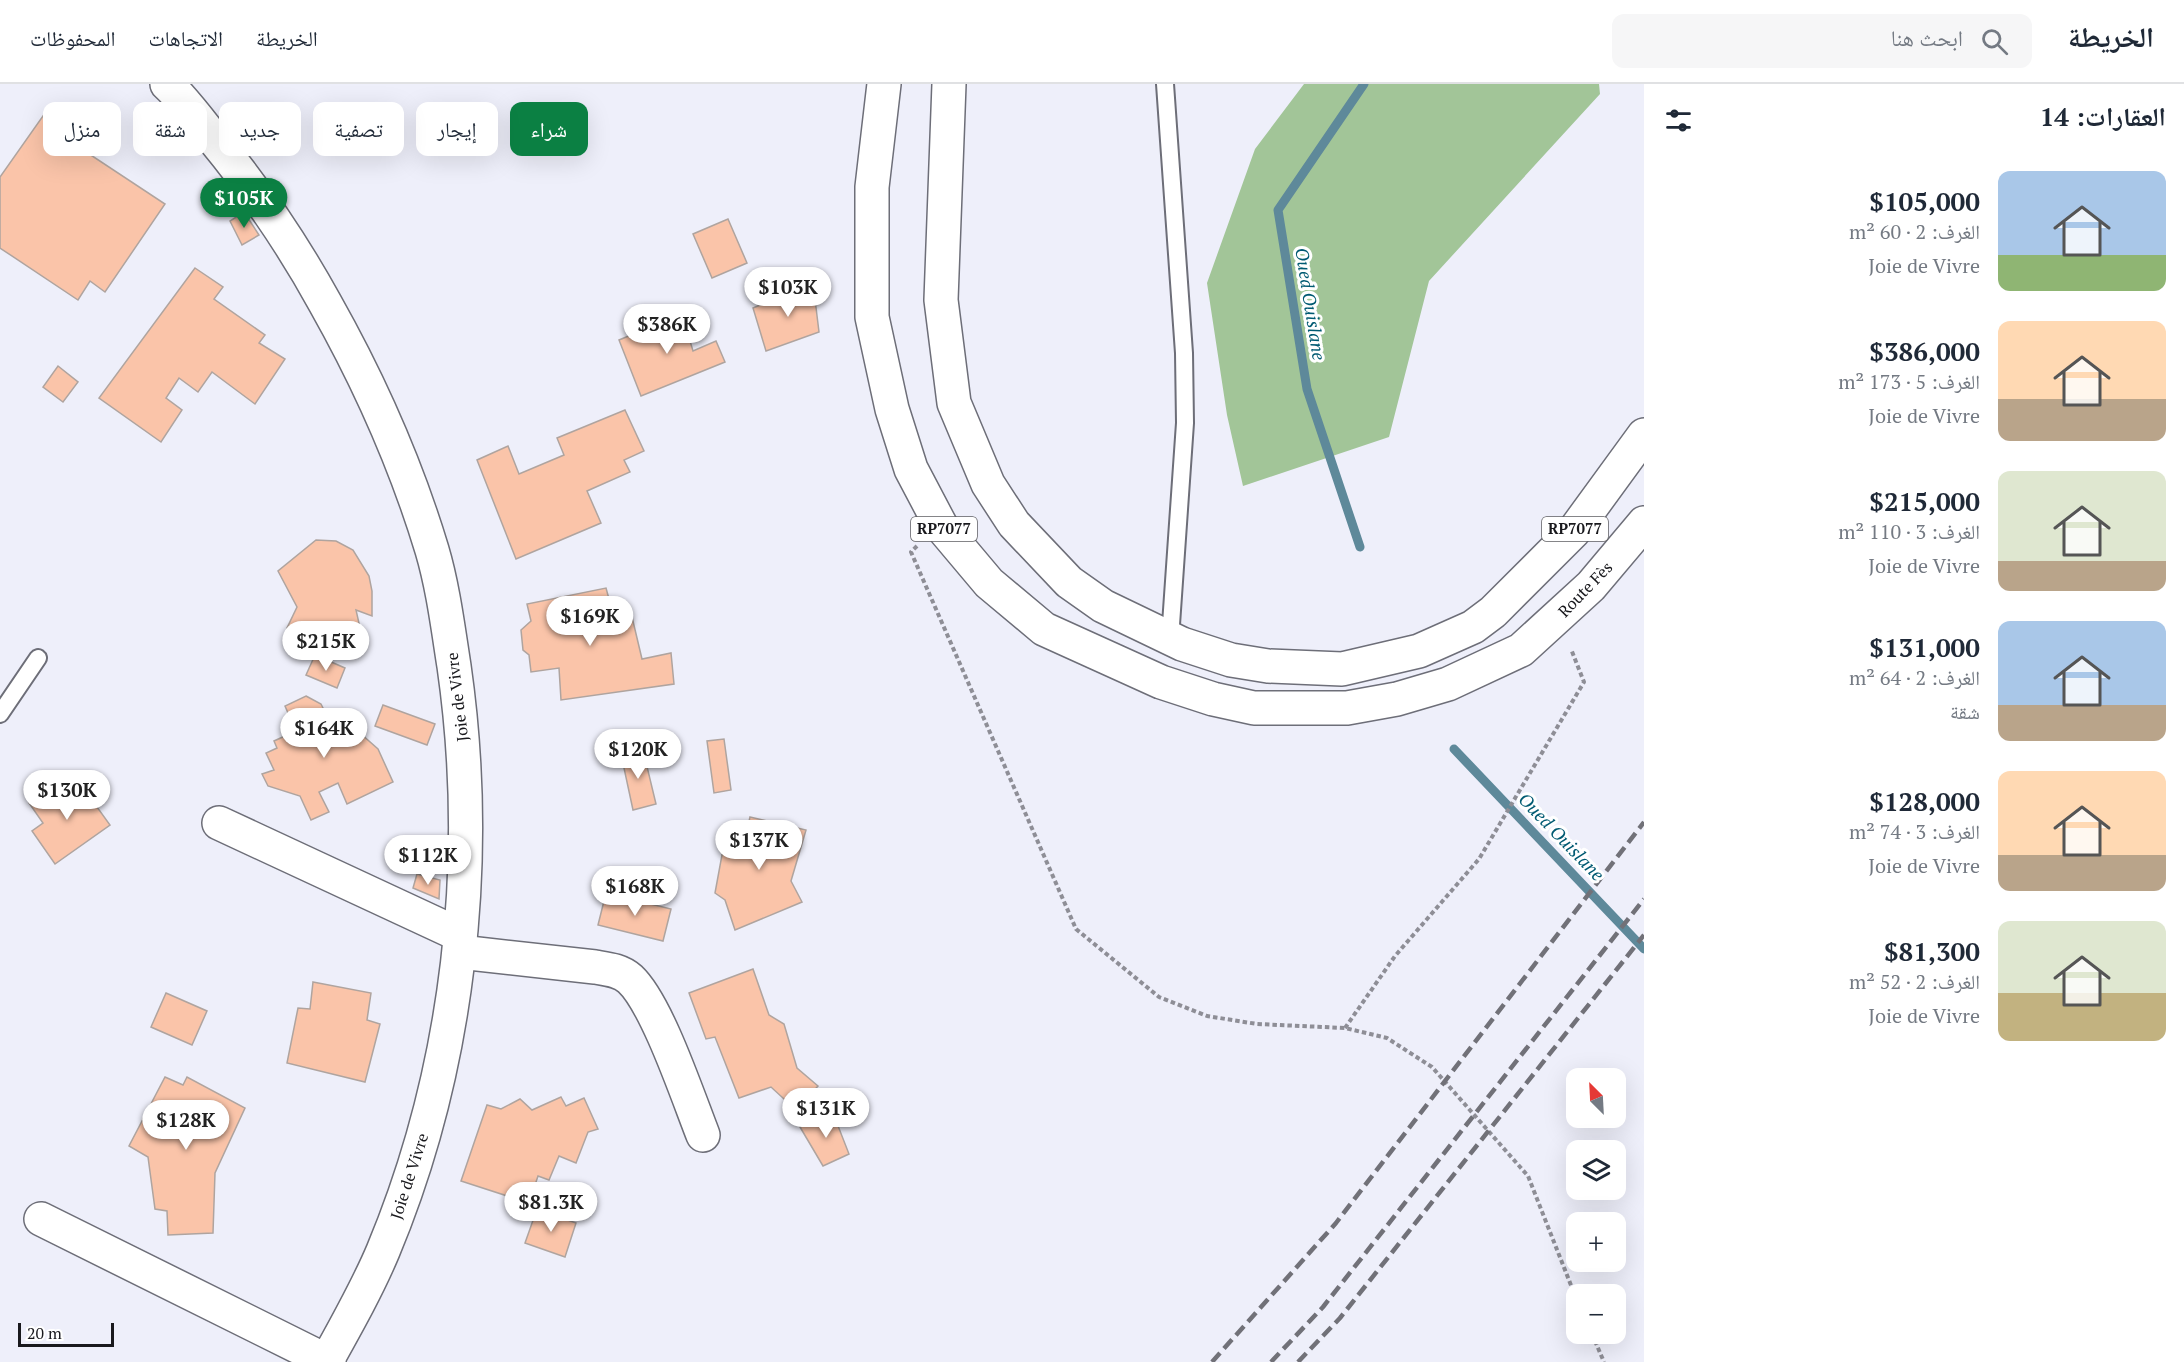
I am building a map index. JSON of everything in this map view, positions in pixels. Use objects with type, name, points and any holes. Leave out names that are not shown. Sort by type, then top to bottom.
[{"type":"main road","name":"Joie de Vivre","points":[[167,84],[257,192],[299,256],[369,386],[396,447],[429,542],[450,639],[464,754],[465,850],[460,944],[436,1086],[408,1184],[383,1252],[327,1362]]},
{"type":"main road","name":"RP7077","points":[[884,84],[872,187],[872,317],[892,408],[907,459],[941,526]]},
{"type":"main road","name":"RP7077","points":[[949,84],[941,300],[954,404],[988,484],[1014,525],[1069,582],[1103,606],[1170,639],[1231,660],[1295,669],[1341,669],[1419,651],[1473,627],[1493,612],[1574,531],[1644,435]]},
{"type":"main road","name":"Route Fès","points":[[941,526],[989,583],[1044,629],[1161,682],[1213,699],[1254,708],[1347,708],[1397,699],[1448,684],[1521,650],[1591,586],[1644,523]]},
{"type":"main road","points":[[219,824],[460,944],[610,969],[628,977],[645,998],[703,1135]]},
{"type":"main road","points":[[40,1219],[327,1362]]},
{"type":"lane","points":[[1165,84],[1184,353],[1185,423],[1170,639]]},
{"type":"lane","points":[[0,714],[39,658]]},
{"type":"path","points":[[941,526],[911,552],[1076,929],[1159,998],[1207,1017],[1257,1024],[1344,1028],[1387,1038],[1432,1067],[1527,1176],[1570,1284]]},
{"type":"path","points":[[1344,1028],[1395,956],[1479,859],[1584,682],[1557,617]]},
{"type":"path","points":[[1596,1344],[1604,1362]]},
{"type":"green space","points":[[1304,84],[1599,84],[1600,94],[1429,281],[1389,437],[1243,486],[1227,415],[1207,283],[1255,149]]},
{"type":"building","points":[[43,116],[43,156],[92,156],[165,204],[105,292],[90,281],[78,300],[0,248],[0,177]]},
{"type":"building","points":[[244,212],[259,235],[242,245],[230,221]]},
{"type":"building","points":[[728,219],[747,263],[712,278],[693,234]]},
{"type":"building","points":[[195,268],[223,287],[214,299],[265,335],[259,343],[285,359],[255,404],[212,372],[198,392],[179,378],[166,398],[182,410],[161,442],[99,398]]},
{"type":"building","points":[[813,283],[819,332],[766,351],[753,308]]},
{"type":"building","points":[[682,314],[693,351],[716,341],[725,362],[641,396],[619,340]]},
{"type":"building","points":[[58,366],[78,382],[63,402],[43,387]]},
{"type":"building","points":[[625,410],[644,451],[624,460],[630,472],[587,491],[601,523],[516,559],[477,460],[508,446],[519,474],[564,455],[557,438]]},
{"type":"building","points":[[316,540],[336,541],[353,550],[369,576],[372,591],[372,616],[356,610],[363,641],[331,625],[322,645],[287,628],[297,607],[278,571]]},
{"type":"building","points":[[606,588],[615,621],[632,617],[642,659],[671,653],[674,684],[561,700],[559,668],[531,672],[529,655],[523,650],[521,630],[531,621],[527,604]]},
{"type":"building","points":[[315,655],[345,668],[337,688],[306,675]]},
{"type":"building","points":[[306,696],[321,704],[327,716],[336,712],[378,749],[393,782],[347,804],[338,783],[319,792],[329,812],[311,820],[300,796],[268,786],[262,774],[274,770],[266,753],[277,748],[274,741],[296,731],[285,706]]},
{"type":"building","points":[[383,705],[435,724],[427,745],[375,726]]},
{"type":"building","points":[[724,739],[731,790],[714,793],[707,741]]},
{"type":"building","points":[[643,750],[656,804],[633,810],[621,754]]},
{"type":"building","points":[[79,782],[110,825],[55,864],[32,831],[43,823],[29,803],[52,788],[58,796]]},
{"type":"building","points":[[750,817],[806,830],[791,881],[802,902],[735,930],[725,900],[715,893],[726,833],[746,835]]},
{"type":"building","points":[[417,874],[440,880],[439,899],[413,888]]},
{"type":"building","points":[[606,893],[671,909],[663,941],[598,925]]},
{"type":"building","points":[[753,969],[769,1015],[784,1024],[797,1068],[818,1086],[796,1110],[771,1087],[739,1098],[715,1037],[706,1039],[689,993]]},
{"type":"building","points":[[313,982],[371,993],[367,1020],[380,1024],[365,1082],[287,1063],[298,1008],[310,1009]]},
{"type":"building","points":[[166,993],[207,1011],[192,1045],[151,1027]]},
{"type":"building","points":[[165,1077],[183,1085],[187,1077],[245,1108],[215,1173],[213,1233],[168,1235],[167,1211],[155,1209],[148,1157],[129,1146]]},
{"type":"building","points":[[561,1097],[566,1106],[584,1098],[598,1129],[588,1132],[576,1163],[559,1156],[549,1180],[538,1176],[529,1203],[461,1181],[487,1105],[501,1109],[520,1099],[532,1110]]},
{"type":"building","points":[[833,1113],[849,1154],[823,1166],[800,1127]]},
{"type":"building","points":[[537,1209],[576,1223],[565,1257],[525,1243]]},
{"type":"waterway","name":"Oued Ouislane","points":[[1360,547],[1307,389],[1278,210],[1364,84]]},
{"type":"waterway","name":"Oued Ouislane","points":[[1454,749],[1644,949]]},
{"type":"railway","points":[[1212,1362],[1336,1223],[1644,822]]},
{"type":"railway","points":[[1271,1362],[1323,1307],[1644,899]]},
{"type":"railway","points":[[1298,1362],[1340,1318],[1644,935]]}]
